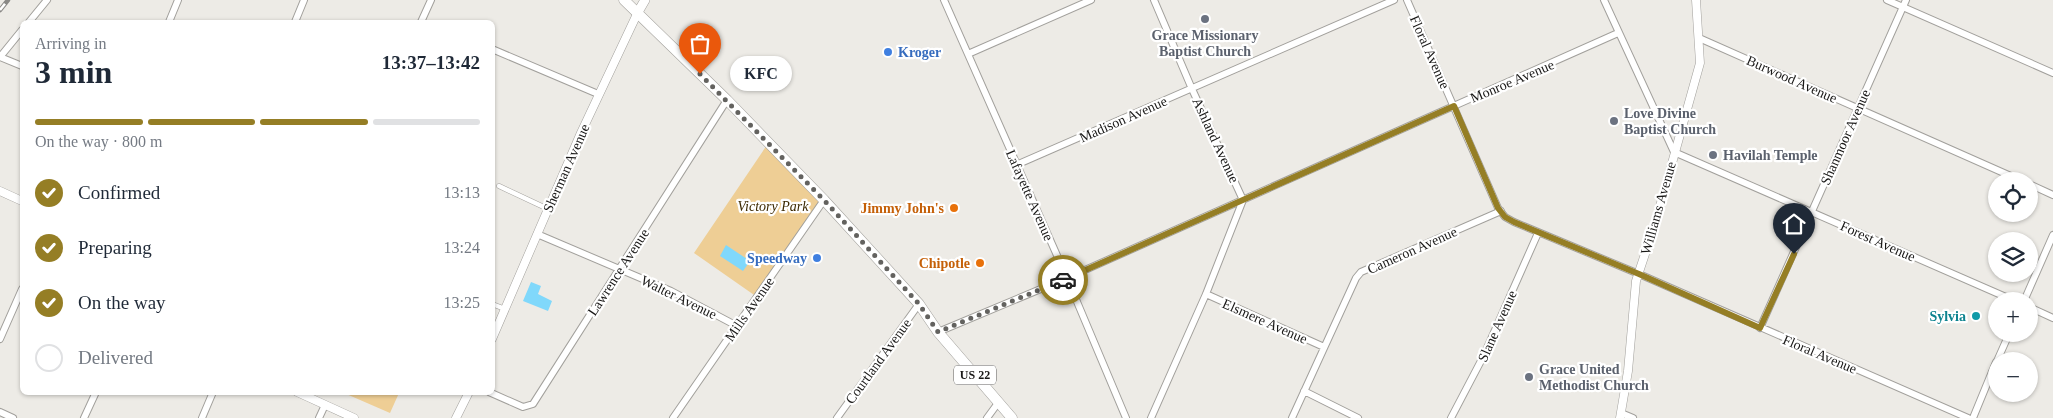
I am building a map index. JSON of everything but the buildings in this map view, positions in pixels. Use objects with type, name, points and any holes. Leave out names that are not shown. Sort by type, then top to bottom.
[{"type":"main road","name":"US 22","points":[[624,0],[727,100],[824,200],[919,304],[938,332],[1012,418]]},
{"type":"main road","name":"Sherman Avenue","points":[[638,12],[645,0]]},
{"type":"street","points":[[30,20],[47,0]]},
{"type":"street","points":[[170,20],[177,0]]},
{"type":"street","points":[[296,20],[304,0]]},
{"type":"street","points":[[422,20],[431,0]]},
{"type":"street","name":"Lafayette Avenue","points":[[944,0],[1067,278],[1126,418]]},
{"type":"street","points":[[968,54],[1091,0]]},
{"type":"street","name":"Ashland Avenue","points":[[1151,418],[1206,294],[1243,200],[1154,0]]},
{"type":"street","name":"Madison Avenue","points":[[1016,165],[1394,0]]},
{"type":"street","name":"Floral Avenue","points":[[1407,0],[1505,217],[1538,233],[1639,274],[1968,418]]},
{"type":"street","points":[[1604,0],[1674,152]]},
{"type":"street","name":"Williams Avenue","points":[[1621,415],[1629,362],[1633,294],[1697,77],[1700,52],[1696,0]]},
{"type":"street","points":[[1887,0],[2053,73]]},
{"type":"street","name":"Shanmoor Avenue","points":[[1760,328],[1906,0]]},
{"type":"street","name":"Sherman Avenue","points":[[495,331],[598,94],[638,12]]},
{"type":"street","points":[[20,32],[0,57],[20,65]]},
{"type":"street","name":"Monroe Avenue","points":[[938,332],[1067,278],[1618,33]]},
{"type":"street","name":"Burwood Avenue","points":[[1699,38],[2002,172]]},
{"type":"street","points":[[495,50],[598,94]]},
{"type":"street","name":"Lawrence Avenue","points":[[495,395],[523,407],[533,404],[727,100]]},
{"type":"street","name":"Forest Avenue","points":[[1674,152],[1994,292]]},
{"type":"street","points":[[498,186],[548,210]]},
{"type":"street","points":[[2038,188],[2053,195]]},
{"type":"street","points":[[0,191],[20,200]]},
{"type":"street","name":"Mills Avenue","points":[[673,418],[824,200]]},
{"type":"street","name":"Cameron Avenue","points":[[1292,418],[1356,278],[1361,272],[1501,211]]},
{"type":"street","name":"Slane Avenue","points":[[1451,418],[1483,357],[1538,233]]},
{"type":"street","name":"Walter Avenue","points":[[537,234],[671,291],[737,326]]},
{"type":"street","points":[[2028,292],[2053,235]]},
{"type":"street","points":[[0,339],[20,294]]},
{"type":"street","name":"Elsmere Avenue","points":[[1206,294],[1324,347]]},
{"type":"street","name":"Courtland Avenue","points":[[837,418],[919,304]]},
{"type":"street","points":[[495,305],[505,309]]},
{"type":"street","points":[[2038,311],[2053,318]]},
{"type":"street","points":[[1973,418],[1988,381]]},
{"type":"street","points":[[1304,391],[1358,418]]},
{"type":"street","points":[[84,418],[95,395]]},
{"type":"street","points":[[202,418],[212,395]]},
{"type":"street","points":[[303,395],[354,418]]},
{"type":"street","points":[[456,418],[468,395]]},
{"type":"street","points":[[987,418],[998,403]]},
{"type":"street","points":[[320,418],[325,406]]},
{"type":"street","points":[[0,412],[13,418]]},
{"type":"street","points":[[1621,415],[1634,418]]},
{"type":"green space","name":"Victory Park","points":[[769,142],[824,200],[757,297],[694,253]]},
{"type":"green space","points":[[349,395],[398,395],[390,413]]},
{"type":"water","points":[[726,245],[750,261],[743,271],[720,256]]},
{"type":"water","points":[[531,282],[541,286],[538,294],[552,301],[548,311],[523,301]]},
{"type":"railway","points":[[0,10],[8,0]]},
{"type":"way so far","points":[[700,74],[824,200],[919,304],[938,332],[1063,280]]},
{"type":"place","name":"Grace Missionary Baptist Church","points":[[1205,19]]},
{"type":"place","name":"Kroger","points":[[888,52]]},
{"type":"place","name":"KFC","points":[[700,74]]},
{"type":"place","name":"Love Divine Baptist Church","points":[[1614,121]]},
{"type":"place","name":"Havilah Temple","points":[[1713,155]]},
{"type":"place","name":"Jimmy John's","points":[[954,208]]},
{"type":"place","name":"Speedway","points":[[817,258]]},
{"type":"place","name":"Chipotle","points":[[980,263]]},
{"type":"place","name":"Sylvia","points":[[1976,316]]},
{"type":"place","name":"Grace United Methodist Church","points":[[1529,377]]},
{"type":"route","points":[[1063,280],[1454,106],[1498,208],[1505,217],[1514,222],[1639,274],[1760,328],[1794,254]]}]
